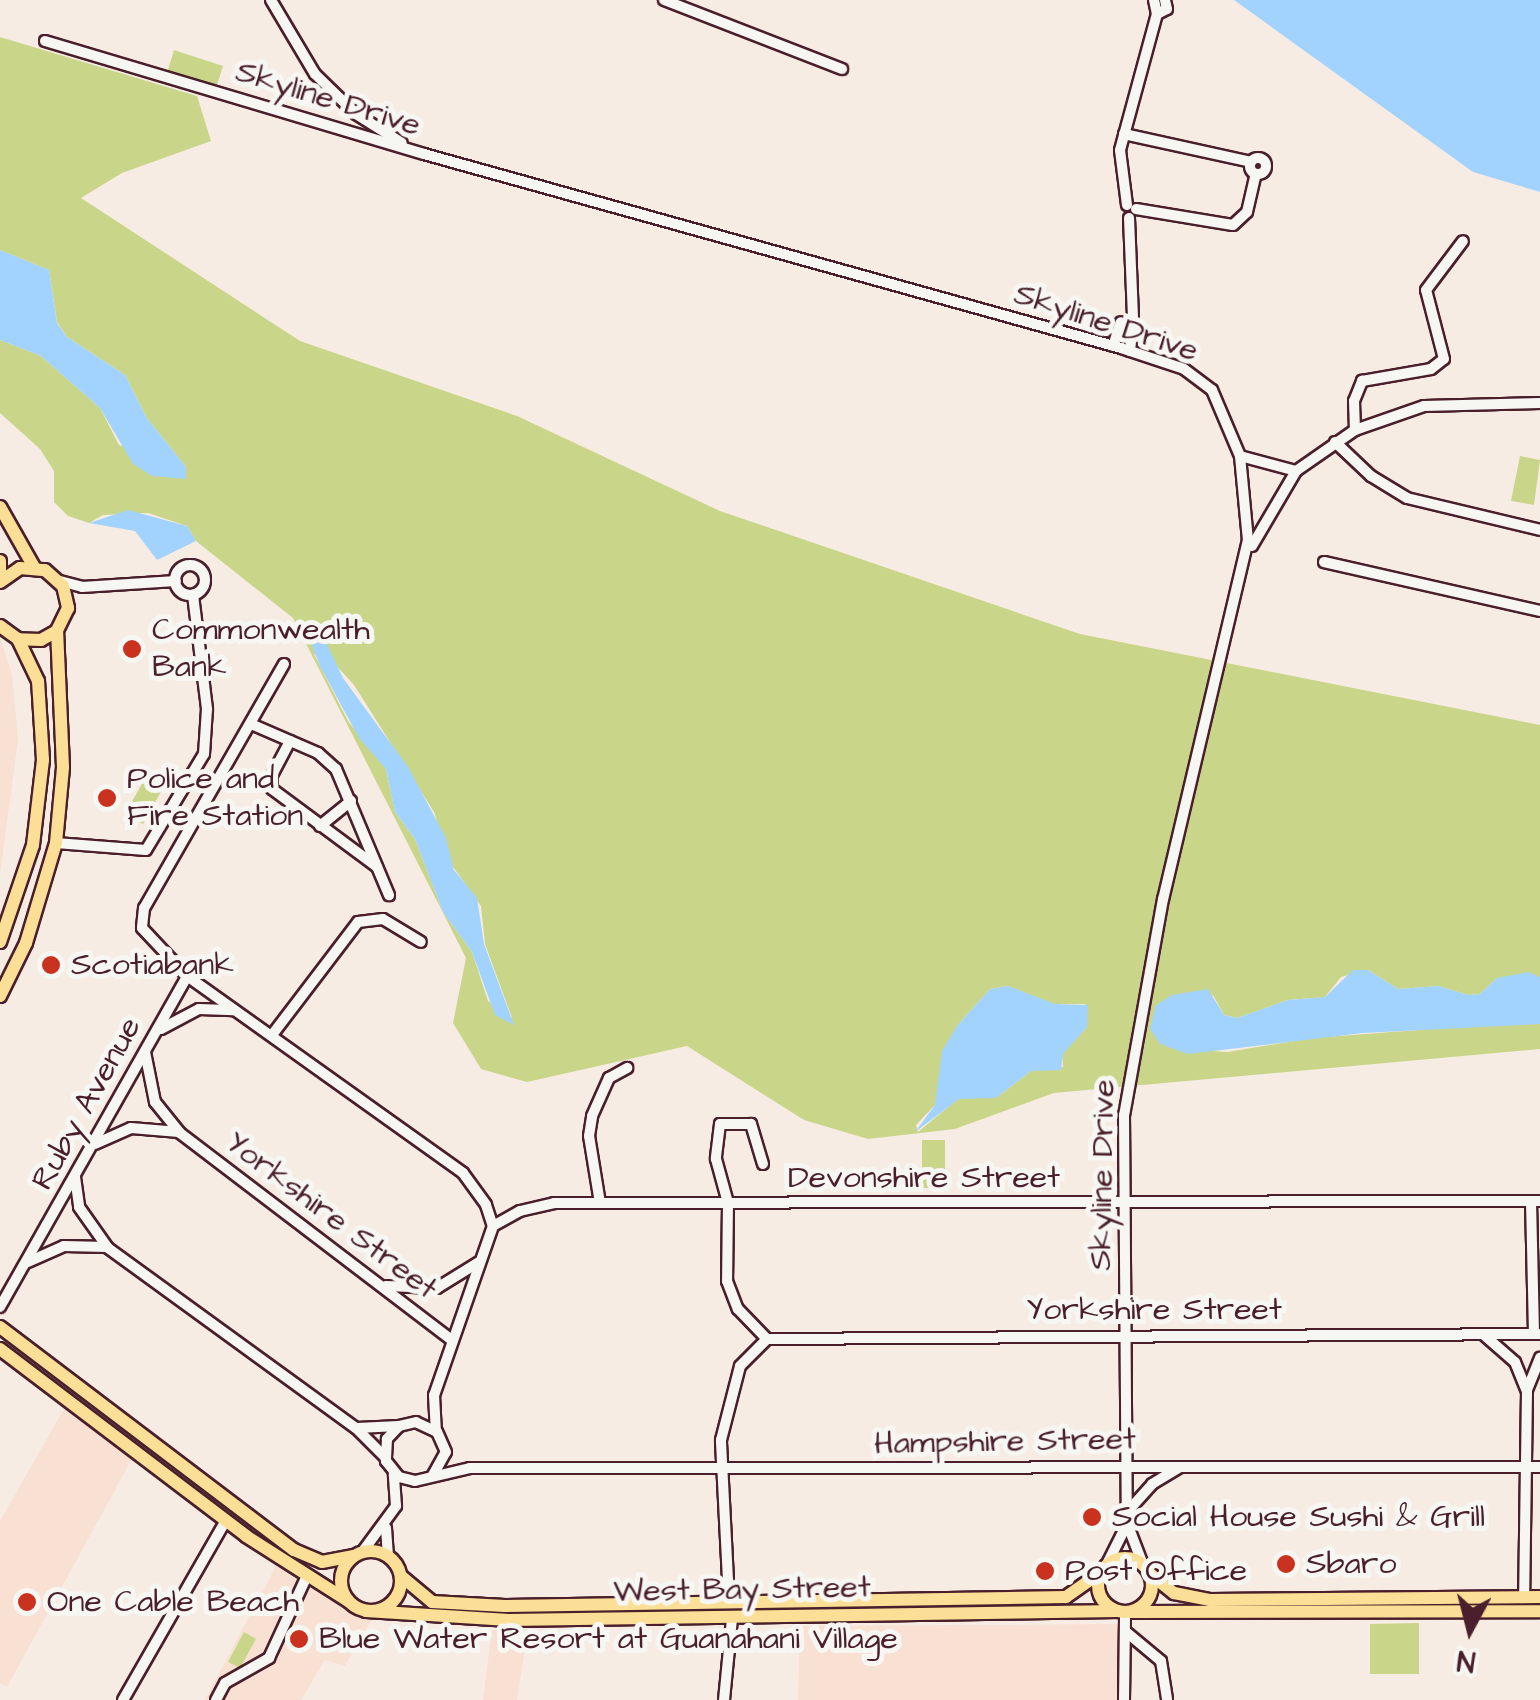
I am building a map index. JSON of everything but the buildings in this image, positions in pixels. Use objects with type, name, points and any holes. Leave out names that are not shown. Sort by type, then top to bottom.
[{"type":"main road","points":[[0,508],[34,567],[60,580],[68,608],[56,632],[63,767],[56,844],[26,943],[0,996]]},
{"type":"main road","points":[[0,560],[0,582],[34,567]]},
{"type":"main road","points":[[0,626],[18,640],[38,681],[43,760],[33,845],[0,942]]},
{"type":"main road","points":[[18,640],[35,641],[56,632]]},
{"type":"main road","points":[[0,1327],[294,1550],[322,1562],[358,1553],[388,1555],[401,1576],[392,1602],[366,1610],[306,1578],[0,1349]]},
{"type":"main road","points":[[348,1601],[340,1581],[358,1553]]},
{"type":"main road","points":[[1146,1569],[1150,1594],[1124,1612],[1100,1597],[1103,1569],[1124,1558],[1146,1569],[1174,1594],[1196,1600],[1540,1597]]},
{"type":"main road","name":"West Bay Street","points":[[401,1576],[425,1599],[458,1606],[1066,1598],[1103,1569]]},
{"type":"main road","name":"West Bay Street","points":[[366,1610],[495,1620],[1540,1611]]},
{"type":"street","points":[[271,0],[294,48],[334,95],[424,154]]},
{"type":"street","points":[[1130,351],[1127,320],[1131,211],[1119,167],[1124,134],[1157,14],[1154,0]]},
{"type":"street","points":[[1157,14],[1167,9],[1164,0]]},
{"type":"street","points":[[669,1],[842,69]]},
{"type":"street","name":"Skyline Drive","points":[[45,40],[424,154],[1130,351],[1184,369],[1212,390],[1240,456],[1249,514],[1246,561],[1134,1035],[1124,1115],[1128,1518],[1146,1569]]},
{"type":"street","points":[[1124,134],[1250,162],[1260,158],[1266,164],[1256,174],[1247,212],[1233,224],[1131,211]]},
{"type":"street","points":[[1354,430],[1354,401],[1362,381],[1431,369],[1444,359],[1426,290],[1463,241]]},
{"type":"street","points":[[1112,346],[1127,320]]},
{"type":"street","points":[[1246,561],[1276,496],[1296,471],[1354,430],[1424,406],[1540,403]]},
{"type":"street","points":[[1335,442],[1371,476],[1408,498],[1540,530]]},
{"type":"street","points":[[1240,456],[1296,471]]},
{"type":"street","points":[[1324,562],[1540,612]]},
{"type":"street","points":[[176,580],[184,567],[199,568],[205,583],[193,595]]},
{"type":"street","points":[[60,580],[90,586],[176,580]]},
{"type":"street","points":[[176,580],[181,592],[193,595]]},
{"type":"street","points":[[68,608],[90,586]]},
{"type":"street","points":[[56,844],[146,850],[204,754],[208,709],[193,595]]},
{"type":"street","points":[[284,664],[142,915],[148,940],[187,976],[463,1173],[493,1226],[434,1396],[437,1432],[446,1452],[470,1468]]},
{"type":"street","points":[[250,724],[327,760],[351,801],[389,895]]},
{"type":"street","points":[[290,741],[270,783],[378,868]]},
{"type":"street","points":[[320,826],[351,801]]},
{"type":"street","points":[[272,1036],[358,922],[382,918],[421,942]]},
{"type":"street","name":"Ruby Avenue","points":[[0,1307],[187,976]]},
{"type":"street","points":[[157,1032],[210,1007],[240,1011]]},
{"type":"street","name":"Yorkshire Street","points":[[145,1052],[155,1102],[180,1132],[452,1340]]},
{"type":"street","points":[[600,1203],[588,1136],[592,1116],[609,1078],[627,1068]]},
{"type":"street","points":[[729,1600],[719,1470],[740,1366],[767,1339],[731,1294],[728,1203],[716,1168],[720,1124],[750,1124],[762,1164]]},
{"type":"street","name":"Yorkshire Street","points":[[90,1146],[131,1128],[180,1132]]},
{"type":"street","points":[[76,1177],[78,1207],[108,1248],[356,1428],[393,1473],[396,1506]]},
{"type":"street","points":[[1535,1202],[1537,1334]]},
{"type":"street","name":"Devonshire Street","points":[[493,1226],[535,1206],[600,1203],[1535,1202]]},
{"type":"street","points":[[25,1264],[64,1246],[108,1248]]},
{"type":"street","points":[[380,1285],[438,1288],[470,1273],[486,1254]]},
{"type":"street","name":"Yorkshire Street","points":[[767,1339],[1537,1334]]},
{"type":"street","points":[[1484,1335],[1515,1362],[1527,1391]]},
{"type":"street","points":[[1524,1597],[1527,1391],[1540,1358]]},
{"type":"street","points":[[386,1461],[388,1439],[434,1396]]},
{"type":"street","points":[[356,1428],[403,1424],[437,1432]]},
{"type":"street","points":[[358,1553],[386,1527],[396,1506],[429,1477],[446,1452]]},
{"type":"street","name":"Hampshire Street","points":[[429,1477],[470,1468],[719,1470],[1126,1463],[1180,1468],[1540,1468]]},
{"type":"street","points":[[1128,1518],[1152,1484],[1180,1468]]},
{"type":"street","points":[[393,1473],[429,1477]]},
{"type":"street","name":"Skyline Drive","points":[[1103,1569],[1128,1518]]},
{"type":"street","points":[[123,1700],[226,1520]]},
{"type":"street","points":[[386,1527],[388,1555]]},
{"type":"street","points":[[216,1700],[225,1683],[269,1658],[306,1578]]},
{"type":"street","points":[[1124,1612],[1124,1700]]},
{"type":"street","points":[[724,1700],[732,1618]]},
{"type":"street","points":[[1124,1631],[1161,1660],[1167,1700]]},
{"type":"shaded area","points":[[0,637],[12,675],[18,739],[0,874]]},
{"type":"shaded area","name":"One Cable Beach","points":[[65,1407],[133,1457],[7,1687],[0,1683],[0,1521]]},
{"type":"shaded area","name":"Blue Water Resort at Guanahani Village","points":[[276,1566],[350,1613],[372,1619],[345,1666],[325,1660],[301,1700],[205,1700]]},
{"type":"shaded area","points":[[1123,1624],[1121,1700],[798,1700],[800,1626]]},
{"type":"shaded area","points":[[528,1629],[517,1700],[483,1700],[492,1630]]},
{"type":"green space","points":[[0,37],[197,96],[211,141],[122,173],[81,198],[300,341],[517,416],[720,511],[1080,634],[1540,725],[1540,977],[1497,978],[1480,994],[1468,995],[1438,986],[1398,989],[1368,970],[1341,977],[1325,997],[1288,1000],[1237,1018],[1224,1015],[1213,995],[1172,1048],[1227,1052],[1312,1038],[1524,1022],[1540,1024],[1540,1049],[1054,1093],[955,1129],[868,1139],[804,1120],[687,1046],[527,1082],[481,1069],[453,1023],[466,958],[293,618],[196,541],[187,526],[148,513],[103,515],[89,523],[68,516],[54,502],[54,471],[40,449],[0,413],[0,340],[41,356],[100,408],[119,445],[186,467],[146,417],[125,375],[67,337],[57,322],[49,270],[0,250]],"holes":[[[314,654],[333,662],[354,685],[434,812],[451,864],[481,906],[485,944],[512,1018],[488,1001],[472,952],[443,912],[415,839],[395,812],[386,769],[348,721]],[[1008,986],[1054,1004],[1085,1004],[1087,1027],[1062,1054],[1063,1067],[1031,1071],[996,1098],[959,1098],[918,1132],[916,1125],[935,1105],[957,1026],[990,989]]]},
{"type":"green space","points":[[174,50],[223,66],[216,88],[167,73]]},
{"type":"green space","points":[[1520,456],[1540,460],[1534,505],[1511,501]]},
{"type":"green space","points":[[144,780],[162,790],[143,824],[125,814]]},
{"type":"green space","points":[[922,1140],[945,1140],[945,1188],[922,1188]]},
{"type":"green space","points":[[1419,1623],[1419,1674],[1370,1674],[1370,1624]]},
{"type":"green space","points":[[244,1632],[256,1639],[240,1668],[228,1662]]},
{"type":"water","points":[[1234,0],[1540,0],[1540,192],[1473,172]]},
{"type":"water","points":[[0,250],[49,270],[57,323],[67,337],[125,375],[146,417],[186,467],[186,479],[152,476],[133,464],[100,408],[41,356],[0,340]]},
{"type":"water","points":[[128,510],[187,526],[196,541],[157,560],[135,531],[89,523]]},
{"type":"water","points":[[323,636],[343,678],[408,767],[446,838],[454,870],[477,898],[484,944],[514,1025],[495,1015],[472,952],[443,912],[415,839],[395,812],[386,769],[359,738],[320,666],[311,643]]},
{"type":"water","points":[[1353,970],[1368,970],[1398,989],[1438,986],[1468,995],[1480,994],[1497,978],[1528,972],[1540,977],[1540,1024],[1363,1033],[1188,1054],[1160,1044],[1150,1029],[1156,1005],[1172,995],[1208,989],[1224,1015],[1237,1018],[1288,1000],[1325,997]]},
{"type":"water","points":[[1008,986],[1055,1004],[1088,1005],[1087,1027],[1063,1054],[1061,1070],[1031,1071],[996,1098],[959,1099],[915,1132],[935,1105],[942,1051],[957,1026],[990,989]]},
{"type":"place","name":"Commonwealth Bank","points":[[132,649]]},
{"type":"place","name":"Police and Fire Station","points":[[107,798]]},
{"type":"place","name":"Scotiabank","points":[[51,965]]},
{"type":"place","name":"Social House Sushi & Grill","points":[[1092,1517]]},
{"type":"place","name":"Sbaro","points":[[1286,1564]]},
{"type":"place","name":"Post Office","points":[[1045,1571]]},
{"type":"place","name":"One Cable Beach","points":[[27,1602]]},
{"type":"place","name":"Blue Water Resort at Guanahani Village","points":[[299,1639]]}]
